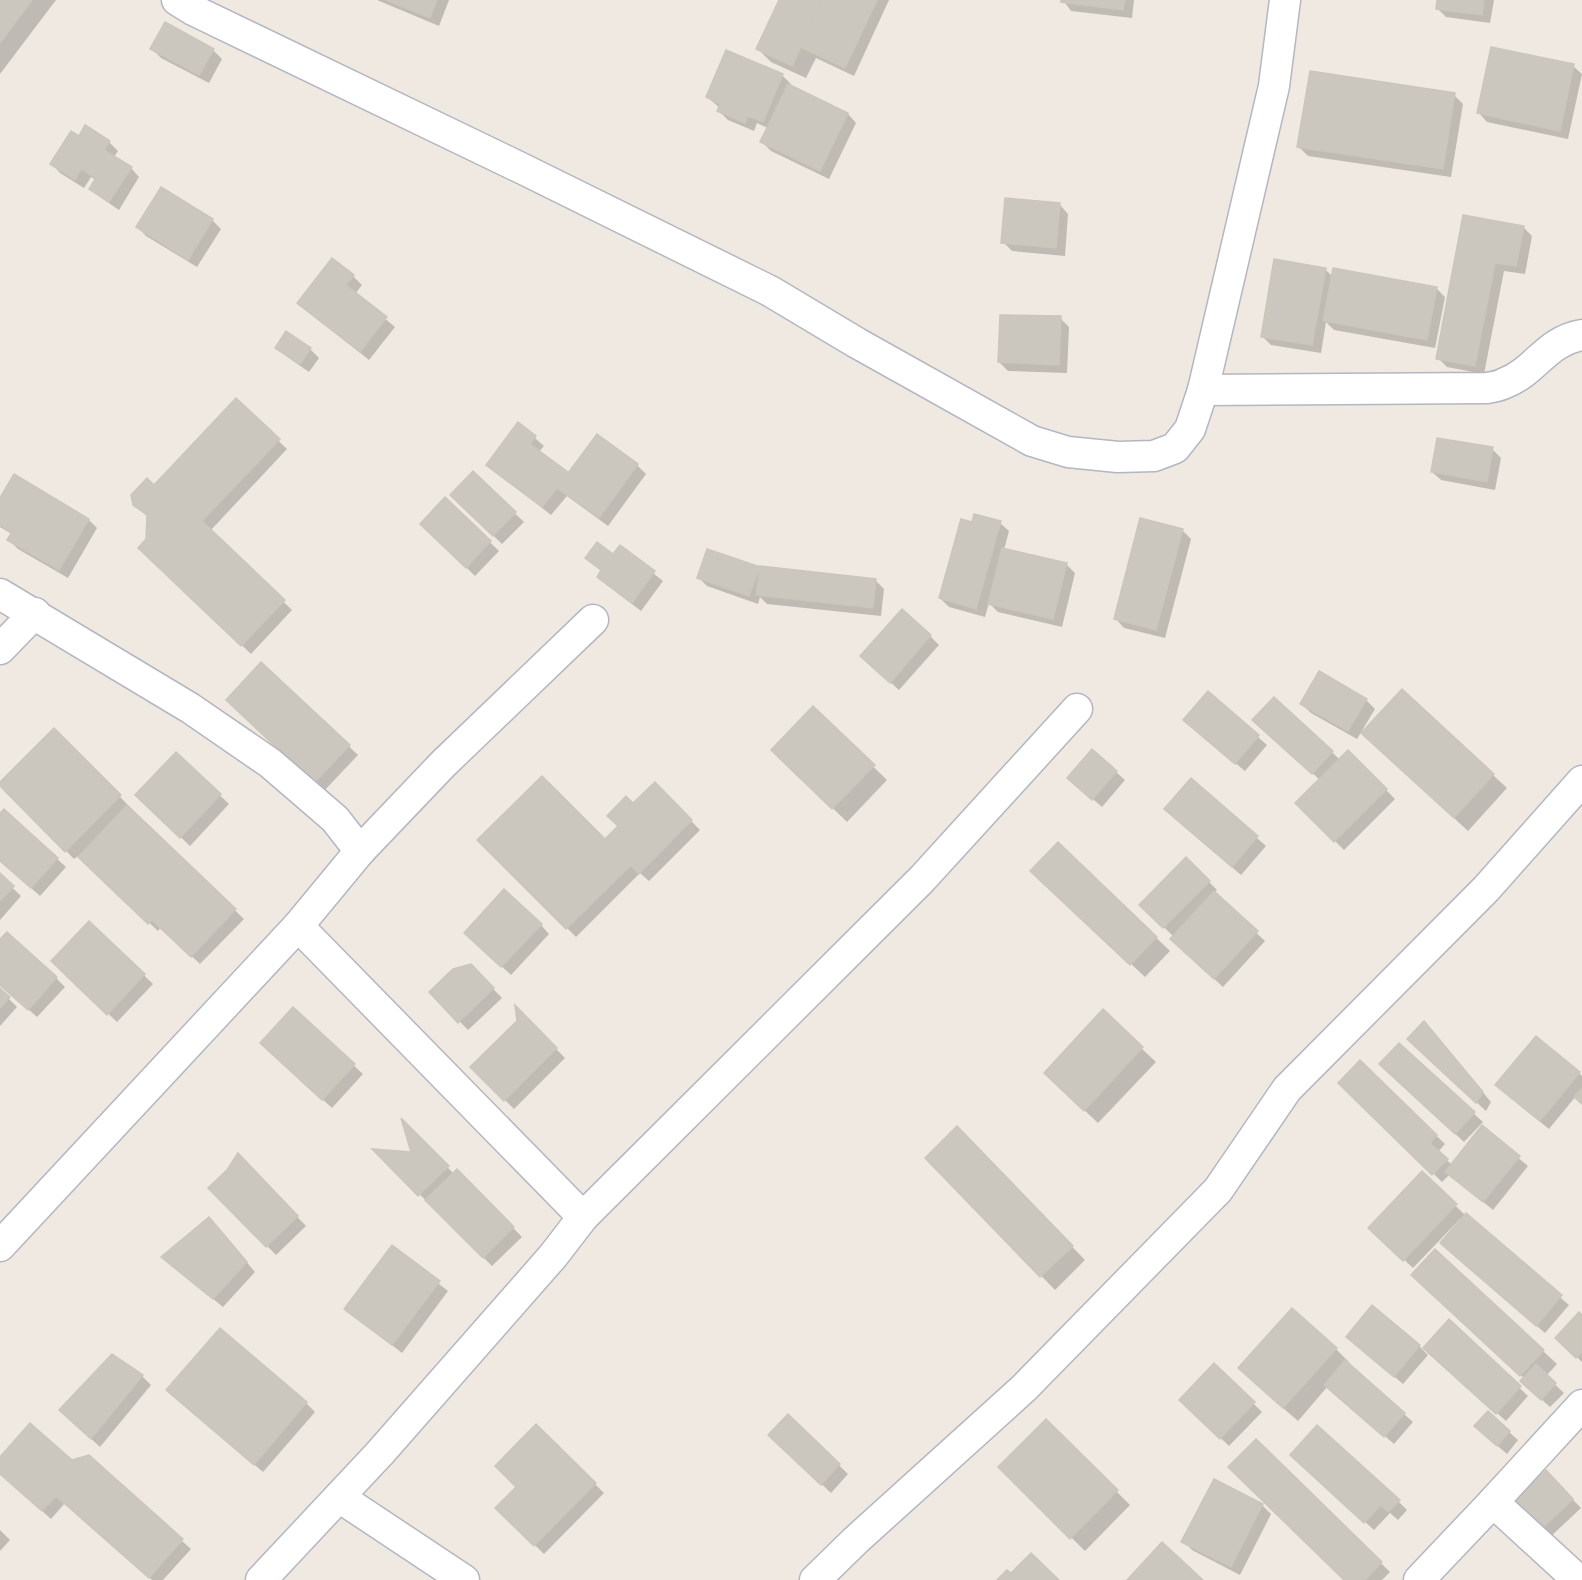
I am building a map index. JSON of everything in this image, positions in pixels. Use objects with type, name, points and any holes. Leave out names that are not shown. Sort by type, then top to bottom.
[{"type":"street","points":[[177,0],[193,10],[770,291],[857,343],[1032,441],[1068,452],[1118,457],[1154,456],[1175,448],[1190,429],[1203,390],[1274,86],[1285,0]]},
{"type":"street","points":[[1203,390],[1486,388],[1506,383],[1532,366],[1555,344],[1582,335]]},
{"type":"street","points":[[0,594],[190,708],[270,763],[335,819],[360,850]]},
{"type":"street","points":[[0,649],[35,613]]},
{"type":"street","points":[[0,1246],[298,926],[360,850],[443,764],[593,620]]},
{"type":"street","points":[[261,1580],[339,1497],[545,1265],[583,1217],[922,879],[1077,709]]},
{"type":"street","points":[[815,1580],[1024,1388],[1218,1190],[1287,1089],[1486,889],[1582,781]]},
{"type":"street","points":[[298,926],[583,1217]]},
{"type":"street","points":[[1419,1580],[1582,1405]]},
{"type":"street","points":[[339,1497],[464,1580]]},
{"type":"street","points":[[1493,1502],[1578,1580]]},
{"type":"building","points":[[0,0],[32,0],[0,43]]},
{"type":"building","points":[[386,0],[437,0],[430,18]]},
{"type":"building","points":[[779,0],[823,0],[792,66],[756,49]]},
{"type":"building","points":[[822,0],[877,0],[845,68],[800,47]]},
{"type":"building","points":[[1061,0],[1125,0],[1123,10],[1061,2]]},
{"type":"building","points":[[1437,0],[1484,0],[1482,15],[1436,9]]},
{"type":"building","points":[[165,22],[214,49],[199,75],[150,49]]},
{"type":"building","points":[[1491,47],[1574,64],[1560,131],[1477,113]]},
{"type":"building","points":[[726,50],[783,74],[763,122],[748,116],[745,123],[717,111],[720,104],[706,97]]},
{"type":"building","points":[[1310,71],[1455,93],[1443,169],[1297,147]]},
{"type":"building","points":[[788,84],[848,113],[820,171],[760,142]]},
{"type":"building","points":[[85,125],[110,141],[104,150],[132,167],[109,202],[89,189],[96,178],[81,169],[75,180],[50,164],[71,131],[79,136]]},
{"type":"building","points":[[161,187],[213,219],[188,260],[136,227]]},
{"type":"building","points":[[1005,198],[1060,203],[1056,248],[1001,243]]},
{"type":"building","points":[[1463,215],[1524,226],[1516,266],[1495,263],[1475,366],[1436,359]]},
{"type":"building","points":[[332,258],[354,275],[346,285],[387,317],[360,352],[297,303]]},
{"type":"building","points":[[1274,259],[1326,268],[1312,345],[1261,337]]},
{"type":"building","points":[[1333,268],[1437,287],[1427,340],[1323,321]]},
{"type":"building","points":[[1000,315],[1061,316],[1059,365],[998,362]]},
{"type":"building","points":[[286,331],[311,348],[300,364],[275,348]]},
{"type":"building","points":[[236,398],[280,439],[202,521],[285,600],[241,646],[138,548],[146,539],[147,515],[133,505],[131,495],[147,478],[154,485]]},
{"type":"building","points":[[518,422],[536,436],[530,444],[569,473],[542,507],[486,465]]},
{"type":"building","points":[[597,434],[638,464],[599,518],[557,488]]},
{"type":"building","points":[[1437,438],[1493,447],[1487,482],[1431,472]]},
{"type":"building","points":[[473,471],[516,512],[493,536],[450,495]]},
{"type":"building","points":[[14,474],[89,519],[59,570],[7,540],[12,532],[0,525],[0,498]]},
{"type":"building","points":[[445,497],[491,541],[466,568],[420,524]]},
{"type":"building","points":[[974,514],[1001,521],[976,609],[939,598],[961,519],[972,522]]},
{"type":"building","points":[[1140,518],[1183,529],[1156,630],[1114,619]]},
{"type":"building","points":[[597,542],[613,554],[620,545],[655,571],[632,603],[597,577],[601,570],[585,558]]},
{"type":"building","points":[[1002,548],[1067,563],[1053,619],[988,604]]},
{"type":"building","points":[[707,549],[760,567],[749,596],[697,578]]},
{"type":"building","points":[[760,566],[876,579],[873,608],[756,595]]},
{"type":"building","points":[[902,609],[931,635],[890,683],[860,656]]},
{"type":"building","points":[[261,662],[350,745],[314,783],[226,700]]},
{"type":"building","points":[[1319,671],[1367,699],[1348,731],[1300,704]]},
{"type":"building","points":[[1402,689],[1494,774],[1454,818],[1361,733]]},
{"type":"building","points":[[1208,691],[1259,735],[1235,764],[1183,720]]},
{"type":"building","points":[[1274,697],[1333,751],[1312,774],[1252,720]]},
{"type":"building","points":[[813,706],[875,765],[832,809],[771,750]]},
{"type":"building","points":[[54,728],[121,795],[65,852],[0,786],[0,782]]},
{"type":"building","points":[[1092,749],[1117,771],[1092,800],[1067,778]]},
{"type":"building","points":[[1348,750],[1387,789],[1334,842],[1295,803]]},
{"type":"building","points":[[176,752],[221,794],[180,838],[135,795]]},
{"type":"building","points":[[542,776],[631,865],[566,929],[477,840]]},
{"type":"building","points":[[1191,778],[1258,836],[1232,867],[1164,809]]},
{"type":"building","points":[[655,782],[692,820],[639,874],[605,839],[618,826],[607,816],[626,796],[633,803]]},
{"type":"building","points":[[127,805],[236,909],[191,957],[152,920],[148,924],[78,857]]},
{"type":"building","points":[[4,809],[58,858],[31,888],[0,861],[0,813]]},
{"type":"building","points":[[1058,842],[1157,937],[1130,965],[1030,871]]},
{"type":"building","points":[[1186,857],[1210,881],[1163,928],[1139,905]]},
{"type":"building","points":[[0,873],[14,886],[0,901]]},
{"type":"building","points":[[504,889],[542,924],[501,967],[464,933]]},
{"type":"building","points":[[1214,891],[1258,931],[1214,979],[1170,939]]},
{"type":"building","points":[[89,921],[145,974],[107,1015],[51,961]]},
{"type":"building","points":[[7,932],[57,977],[28,1010],[0,985],[0,939]]},
{"type":"building","points":[[471,964],[494,988],[458,1023],[429,992],[453,969]]},
{"type":"building","points":[[0,988],[10,997],[0,1008]]},
{"type":"building","points":[[515,1005],[557,1048],[504,1101],[470,1067],[517,1021]]},
{"type":"building","points":[[293,1007],[355,1064],[322,1100],[260,1043]]},
{"type":"building","points":[[1103,1009],[1143,1047],[1084,1111],[1044,1073]]},
{"type":"building","points":[[1424,1021],[1483,1092],[1476,1103],[1407,1039]]},
{"type":"building","points":[[1536,1036],[1580,1072],[1540,1121],[1495,1085]]},
{"type":"building","points":[[1399,1043],[1475,1112],[1455,1134],[1379,1064]]},
{"type":"building","points":[[1360,1060],[1437,1135],[1430,1143],[1448,1159],[1432,1175],[1338,1083]]},
{"type":"building","points":[[1582,1088],[1582,1104],[1574,1097]]},
{"type":"building","points":[[401,1118],[449,1166],[418,1196],[372,1149],[411,1152]]},
{"type":"building","points":[[1482,1125],[1520,1156],[1483,1202],[1445,1172]]},
{"type":"building","points":[[957,1126],[1073,1246],[1040,1277],[925,1158]]},
{"type":"building","points":[[238,1153],[298,1216],[266,1247],[208,1188],[227,1170]]},
{"type":"building","points":[[457,1169],[514,1227],[483,1258],[425,1200]]},
{"type":"building","points":[[1422,1171],[1457,1204],[1403,1261],[1368,1228]]},
{"type":"building","points":[[1466,1213],[1562,1295],[1536,1326],[1440,1243]]},
{"type":"building","points":[[209,1217],[247,1262],[213,1299],[161,1257]]},
{"type":"building","points":[[392,1245],[440,1281],[392,1345],[344,1309]]},
{"type":"building","points":[[1435,1249],[1544,1350],[1520,1376],[1411,1275]]},
{"type":"building","points":[[1372,1305],[1420,1345],[1394,1377],[1346,1337]]},
{"type":"building","points":[[1292,1308],[1337,1348],[1283,1408],[1238,1368]]},
{"type":"building","points":[[1579,1312],[1582,1315],[1582,1352],[1576,1358],[1555,1338]]},
{"type":"building","points":[[1449,1319],[1521,1386],[1496,1414],[1423,1348]]},
{"type":"building","points":[[220,1328],[307,1402],[254,1465],[166,1390]]},
{"type":"building","points":[[112,1354],[143,1375],[91,1439],[59,1410]]},
{"type":"building","points":[[1345,1360],[1405,1413],[1384,1437],[1324,1385]]},
{"type":"building","points":[[1214,1363],[1255,1402],[1220,1439],[1179,1400]]},
{"type":"building","points":[[1536,1364],[1556,1383],[1541,1400],[1520,1381]]},
{"type":"building","points":[[1488,1411],[1510,1431],[1497,1446],[1474,1426]]},
{"type":"building","points":[[788,1414],[840,1464],[821,1485],[768,1435]]},
{"type":"building","points":[[1046,1419],[1118,1490],[1070,1539],[998,1467]]},
{"type":"building","points":[[30,1423],[72,1460],[89,1455],[183,1539],[149,1578],[56,1496],[42,1511],[0,1474],[0,1457]]},
{"type":"building","points":[[536,1424],[596,1483],[534,1546],[495,1508],[516,1487],[495,1466]]},
{"type":"building","points":[[1317,1425],[1400,1500],[1388,1512],[1381,1505],[1364,1523],[1290,1455]]},
{"type":"building","points":[[1256,1439],[1382,1562],[1365,1580],[1344,1580],[1228,1467]]},
{"type":"building","points":[[1546,1470],[1573,1499],[1538,1532],[1511,1503]]},
{"type":"building","points":[[1214,1479],[1263,1504],[1231,1567],[1181,1542]]},
{"type":"building","points":[[1162,1542],[1203,1580],[1127,1580]]},
{"type":"building","points":[[1031,1553],[1059,1580],[997,1580],[1007,1570],[1011,1573]]}]
